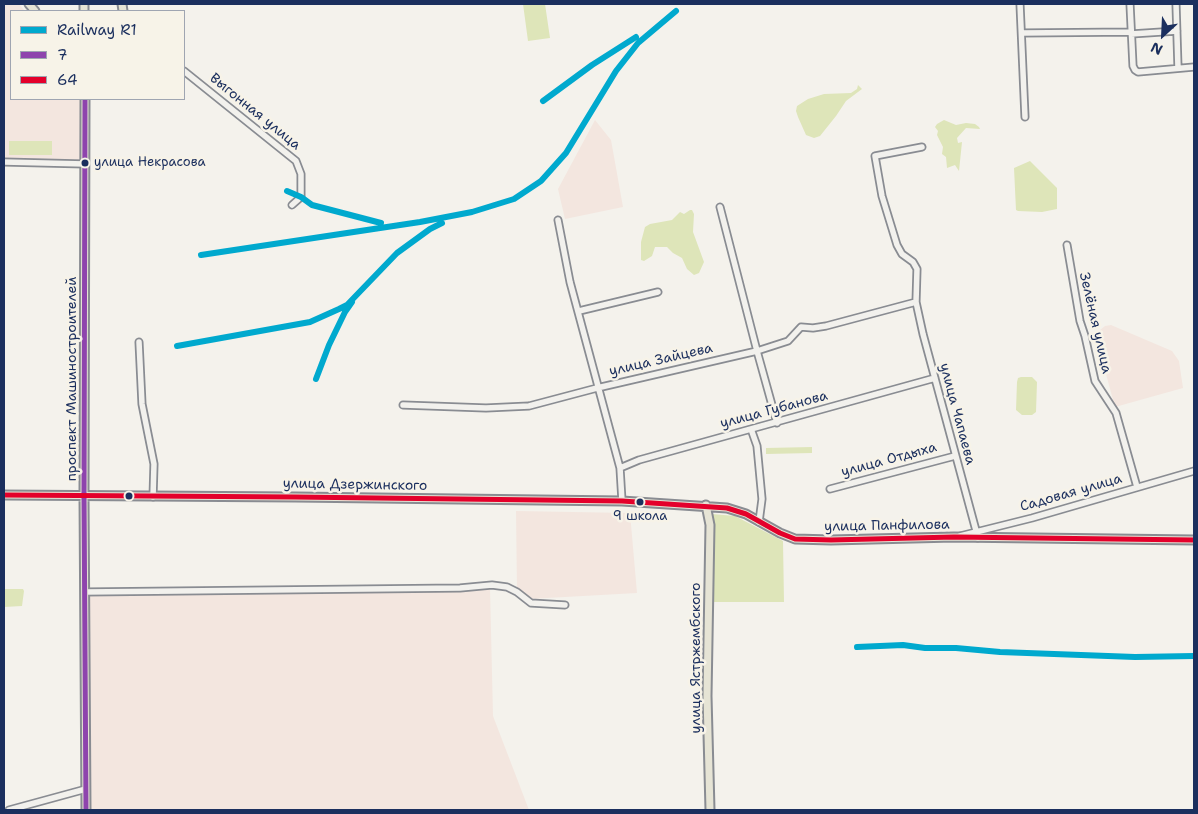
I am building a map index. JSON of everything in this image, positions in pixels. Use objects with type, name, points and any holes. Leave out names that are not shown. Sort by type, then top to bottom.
[{"type":"main road","name":"проспект Машиностроителей","points":[[85,100],[84,496],[86,810]]},
{"type":"main road","name":"улица Дзержинского","points":[[4,495],[622,501],[706,506]]},
{"type":"main road","name":"улица Панфилова","points":[[706,506],[737,510],[795,539],[954,537],[977,534],[1194,540]]},
{"type":"main road","name":"улица Ястржембского","points":[[706,506],[710,525],[706,696],[710,810]]},
{"type":"street","points":[[1020,4],[1025,117]]},
{"type":"street","points":[[1130,4],[1132,66],[1138,72],[1194,67]]},
{"type":"street","points":[[1176,4],[1178,68]]},
{"type":"street","points":[[1022,33],[1177,31]]},
{"type":"street","name":"Выгонная улица","points":[[185,72],[296,161],[301,174],[301,197],[292,205]]},
{"type":"street","name":"улица Чапаева","points":[[922,147],[875,156],[882,196],[897,245],[902,254],[913,262],[917,269],[916,302],[977,534]]},
{"type":"street","points":[[4,162],[85,164]]},
{"type":"street","points":[[720,207],[777,423]]},
{"type":"street","points":[[558,220],[570,282],[620,468],[622,501]]},
{"type":"street","name":"Зелёная улица","points":[[1067,245],[1080,321],[1086,336],[1095,381],[1116,412],[1137,487]]},
{"type":"street","points":[[579,311],[658,292]]},
{"type":"street","name":"улица Зайцева","points":[[402,405],[517,408],[757,351],[788,341],[801,327],[826,326],[916,302]]},
{"type":"street","points":[[139,342],[142,404],[154,464],[153,497]]},
{"type":"street","name":"улица Губанова","points":[[620,468],[638,460],[935,378]]},
{"type":"street","points":[[752,428],[758,446],[762,499],[759,522]]},
{"type":"street","name":"улица Отдыха","points":[[830,489],[955,456]]},
{"type":"street","name":"Садовая улица","points":[[977,534],[1194,471]]},
{"type":"street","points":[[85,592],[460,588],[492,585],[507,587],[531,603],[564,605]]},
{"type":"street","points":[[9,810],[86,790]]},
{"type":"shaded area","points":[[4,4],[19,4],[24,10],[10,10],[10,100],[82,100],[82,161],[4,159]]},
{"type":"shaded area","points":[[595,120],[611,140],[623,207],[565,219],[558,189]]},
{"type":"shaded area","points":[[1111,325],[1172,351],[1179,361],[1183,388],[1115,407],[1095,334],[1105,326]]},
{"type":"shaded area","points":[[516,511],[630,513],[637,593],[529,599],[517,590]]},
{"type":"shaded area","points":[[490,588],[493,716],[529,810],[89,810],[87,595]]},
{"type":"green space","points":[[523,4],[545,4],[550,38],[528,41]]},
{"type":"green space","points":[[858,85],[862,89],[846,101],[820,136],[814,138],[806,135],[796,111],[797,106],[808,99],[824,94],[851,93],[857,89]]},
{"type":"green space","points":[[944,120],[956,125],[975,124],[980,129],[966,128],[957,138],[958,143],[962,142],[959,171],[955,165],[947,168],[946,157],[942,154],[943,147],[935,127]]},
{"type":"green space","points":[[9,141],[52,141],[52,155],[9,155]]},
{"type":"green space","points":[[1030,161],[1057,188],[1057,209],[1042,212],[1016,210],[1014,168]]},
{"type":"green space","points":[[690,210],[694,214],[693,232],[704,262],[699,273],[694,275],[687,269],[682,258],[667,247],[655,247],[652,256],[644,261],[641,260],[641,242],[645,227],[650,224],[672,220],[680,212],[684,214]]},
{"type":"green space","points":[[1032,377],[1037,382],[1036,412],[1032,415],[1022,415],[1016,410],[1017,382],[1018,378]]},
{"type":"green space","points":[[812,447],[812,453],[766,454],[766,448]]},
{"type":"green space","points":[[712,514],[735,516],[783,541],[784,602],[708,602]]},
{"type":"green space","points":[[4,589],[23,589],[22,606],[4,607]]},
{"type":"rail line","name":"R1","points":[[201,255],[420,222],[472,212],[514,199],[541,181],[566,153],[616,71],[638,43],[676,11]]},
{"type":"rail line","name":"R1","points":[[543,101],[592,65],[636,37]]},
{"type":"rail line","name":"R1","points":[[287,191],[301,197],[312,205],[381,223]]},
{"type":"rail line","name":"R1","points":[[177,346],[310,322],[339,309],[347,305],[397,253],[430,229],[442,223]]},
{"type":"rail line","name":"R1","points":[[316,379],[329,345],[352,302]]},
{"type":"rail line","name":"R1","points":[[857,647],[903,645],[1000,652],[1135,657],[1194,656]]},
{"type":"transit line","name":"7","points":[[85,100],[84,496],[86,810]]},
{"type":"transit line","name":"64","points":[[4,495],[622,501],[727,508],[746,514],[795,539],[954,537],[1194,540]]},
{"type":"place","name":"улица Некрасова","points":[[85,163]]},
{"type":"place","name":"9 школа","points":[[640,502]]}]
